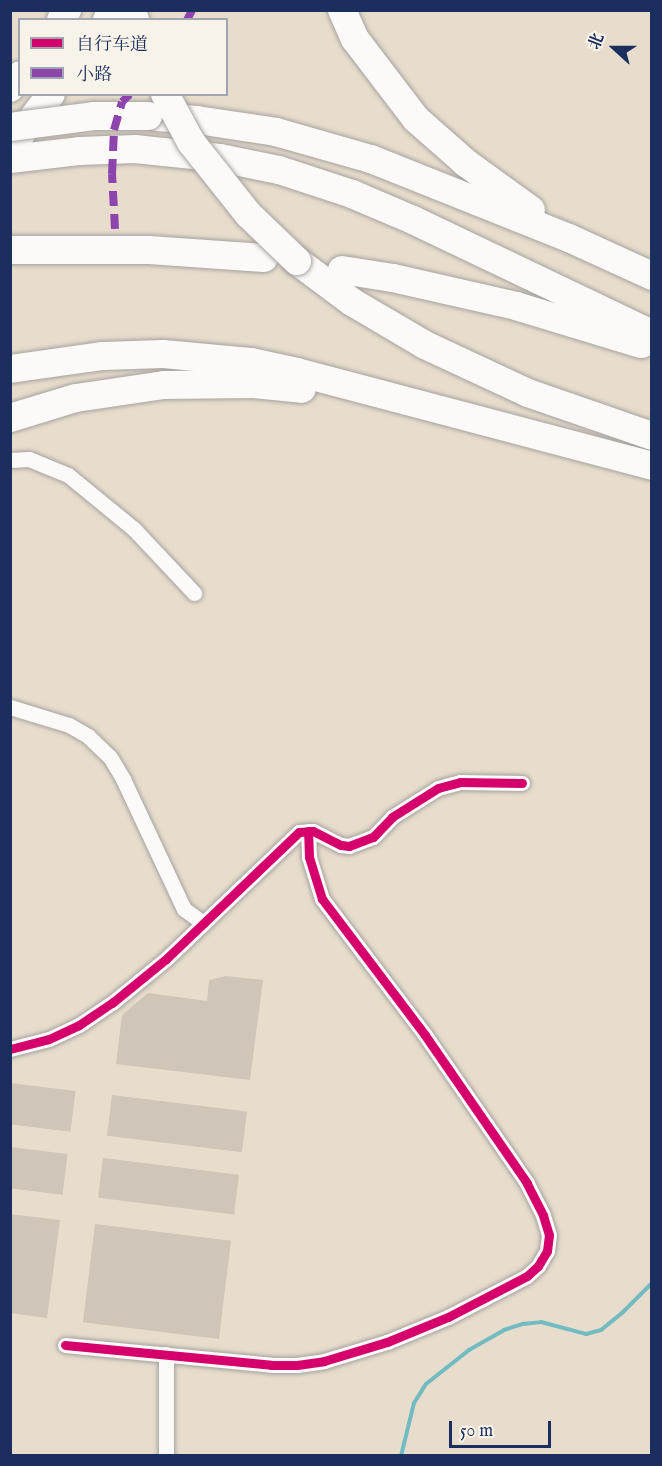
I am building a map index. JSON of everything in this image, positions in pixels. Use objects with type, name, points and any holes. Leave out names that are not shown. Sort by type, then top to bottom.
[{"type":"highway","points":[[342,10],[355,39],[416,118],[466,163],[569,238]]},
{"type":"highway","points":[[10,148],[49,96]]},
{"type":"highway","points":[[166,96],[191,142],[248,214],[297,261],[352,302],[425,345],[528,393],[651,436]]},
{"type":"highway","points":[[10,127],[93,116],[148,116],[233,125],[324,144],[423,179],[569,238],[651,276]]},
{"type":"highway","points":[[10,159],[79,151],[135,149],[237,160],[318,182],[413,220],[651,334]]},
{"type":"highway","points":[[10,250],[149,250],[264,258]]},
{"type":"highway","points":[[342,270],[393,278],[516,306],[651,348]]},
{"type":"highway","points":[[10,369],[103,356],[163,354],[210,357],[297,372],[406,400],[495,427],[651,466]]},
{"type":"highway","points":[[10,418],[76,398],[164,385],[254,384],[406,400]]},
{"type":"street","points":[[10,460],[29,459],[68,475],[134,529],[194,593]]},
{"type":"street","points":[[10,707],[69,725],[94,741],[110,757],[123,778],[184,909],[203,923]]},
{"type":"street","points":[[10,1049],[49,1039],[79,1025],[156,967],[299,832],[308,831],[349,846],[372,837],[392,817],[438,788],[460,782],[522,783]]},
{"type":"street","points":[[65,1345],[284,1366],[324,1361],[354,1353],[422,1328],[513,1285],[538,1266],[547,1251],[549,1235],[543,1215],[527,1183],[411,1017],[322,899],[309,857],[308,831]]},
{"type":"street","points":[[166,1354],[166,1455]]},
{"type":"building","points":[[226,976],[263,980],[250,1080],[116,1064],[122,1015],[148,993],[207,1001],[209,980]]},
{"type":"building","points":[[10,1083],[76,1091],[71,1132],[10,1124]]},
{"type":"building","points":[[112,1095],[247,1112],[242,1152],[107,1136]]},
{"type":"building","points":[[10,1147],[68,1154],[63,1195],[10,1188]]},
{"type":"building","points":[[103,1158],[239,1175],[234,1214],[98,1198]]},
{"type":"building","points":[[10,1214],[60,1220],[47,1318],[10,1313]]},
{"type":"building","points":[[95,1224],[231,1241],[219,1339],[83,1322]]},
{"type":"waterway","points":[[401,1456],[414,1403],[426,1384],[469,1350],[504,1330],[523,1324],[541,1322],[586,1334],[601,1330],[652,1283]]},
{"type":"marked path","points":[[188,18],[192,10]]},
{"type":"marked path","points":[[115,229],[112,174],[114,130],[122,102],[128,96]]},
{"type":"cycle path","points":[[10,1049],[49,1039],[79,1025],[112,1003],[166,959],[299,832],[313,831],[341,845],[349,846],[373,837],[392,817],[438,788],[460,782],[522,783]]},
{"type":"cycle path","points":[[65,1345],[271,1365],[297,1365],[324,1361],[387,1342],[448,1317],[527,1276],[538,1266],[547,1251],[549,1235],[543,1215],[527,1183],[425,1035],[322,899],[309,857],[308,831]]}]
